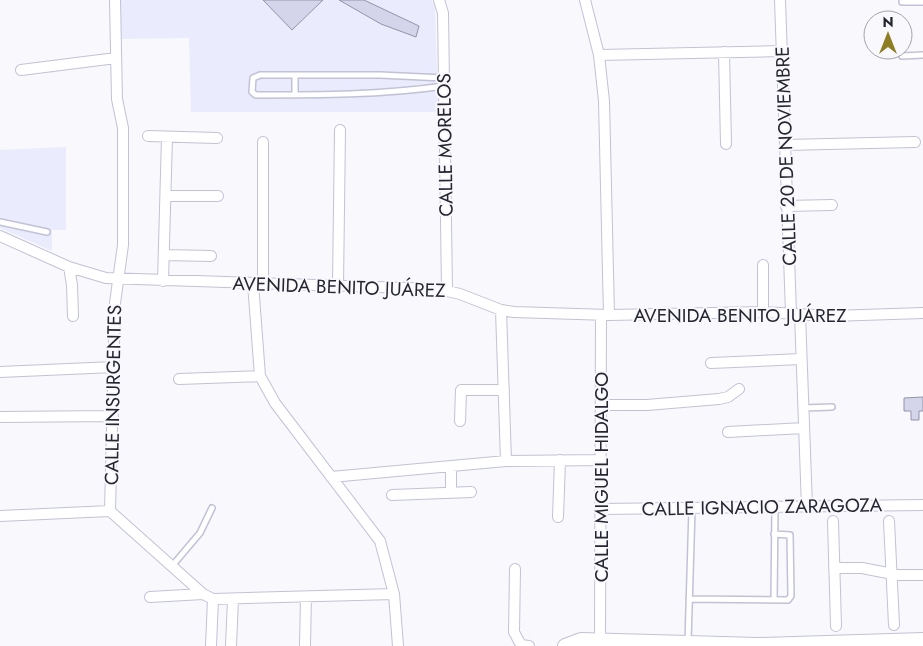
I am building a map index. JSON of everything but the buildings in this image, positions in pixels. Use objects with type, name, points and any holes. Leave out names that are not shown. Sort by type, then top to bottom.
[{"type":"street","name":"CALLE INSURGENTES","points":[[110,511],[114,303],[123,245],[123,128],[117,99],[115,0]]},
{"type":"street","name":"CALLE MORELOS","points":[[439,0],[443,13],[447,290]]},
{"type":"street","name":"CALLE MIGUEL HIDALGO","points":[[585,0],[599,55],[604,101],[605,315],[602,405],[600,640]]},
{"type":"street","name":"CALLE 20 DE NOVIEMBRE","points":[[780,0],[786,206],[801,358],[807,507]]},
{"type":"street","points":[[599,55],[782,50]]},
{"type":"street","points":[[724,52],[726,144]]},
{"type":"street","points":[[21,70],[116,58]]},
{"type":"street","points":[[338,284],[340,130]]},
{"type":"street","points":[[148,136],[217,138]]},
{"type":"street","points":[[163,281],[167,136]]},
{"type":"street","points":[[263,142],[258,283],[260,376],[275,403],[380,541],[394,594],[398,646]]},
{"type":"street","points":[[785,145],[915,142]]},
{"type":"street","points":[[166,196],[218,196]]},
{"type":"street","points":[[786,206],[832,205]]},
{"type":"street","name":"AVENIDA BENITO JUÁREZ","points":[[0,236],[69,267],[118,279],[338,284],[447,290],[501,310],[605,315],[764,312],[854,315],[923,312]]},
{"type":"street","points":[[164,254],[211,256]]},
{"type":"street","points":[[763,265],[764,312]]},
{"type":"street","points":[[69,267],[72,285],[73,316]]},
{"type":"street","points":[[501,310],[506,462]]},
{"type":"street","points":[[711,363],[801,358]]},
{"type":"street","points":[[0,372],[114,367]]},
{"type":"street","points":[[179,380],[260,376]]},
{"type":"street","points":[[602,405],[647,405],[719,400],[728,397],[739,389]]},
{"type":"street","points":[[460,421],[461,390],[504,390]]},
{"type":"street","points":[[0,417],[113,416]]},
{"type":"street","points":[[728,432],[804,428]]},
{"type":"street","points":[[558,517],[560,460]]},
{"type":"street","points":[[331,477],[506,462],[602,460]]},
{"type":"street","points":[[451,466],[451,493]]},
{"type":"street","points":[[392,495],[471,492]]},
{"type":"street","name":"CALLE IGNACIO ZARAGOZA","points":[[602,509],[775,508],[923,504]]},
{"type":"street","points":[[0,516],[110,511],[203,594],[213,599],[306,598],[394,594]]},
{"type":"street","points":[[833,521],[836,626]]},
{"type":"street","points":[[890,521],[894,625]]},
{"type":"street","points":[[834,568],[862,568],[891,574],[923,575]]},
{"type":"street","points":[[515,569],[514,632],[521,645],[528,646]]},
{"type":"street","points":[[150,597],[203,594]]},
{"type":"street","points":[[305,646],[306,598]]},
{"type":"street","points":[[211,646],[213,599]]},
{"type":"street","points":[[231,646],[233,599]]},
{"type":"street","points":[[558,646],[565,646],[576,641],[600,640],[653,644],[688,643],[758,646],[869,644],[923,640]]},
{"type":"lane","points":[[902,2],[923,2]]},
{"type":"lane","points":[[295,74],[444,82],[388,93],[256,95],[252,89],[253,78],[257,75],[295,74]]},
{"type":"lane","points":[[295,74],[295,95]]},
{"type":"lane","points":[[0,236],[2,223],[47,232]]},
{"type":"lane","points":[[803,408],[832,407]]},
{"type":"lane","points":[[172,566],[200,533],[212,508]]},
{"type":"lane","points":[[774,600],[775,508]]},
{"type":"lane","points":[[688,643],[692,509]]},
{"type":"lane","points":[[689,599],[787,600],[791,596],[790,535],[774,534]]},
{"type":"shaded area","points":[[119,0],[431,0],[435,4],[438,112],[191,112],[189,38],[120,39]]},
{"type":"shaded area","points":[[66,147],[66,230],[52,230],[52,251],[0,228],[0,150]]}]
